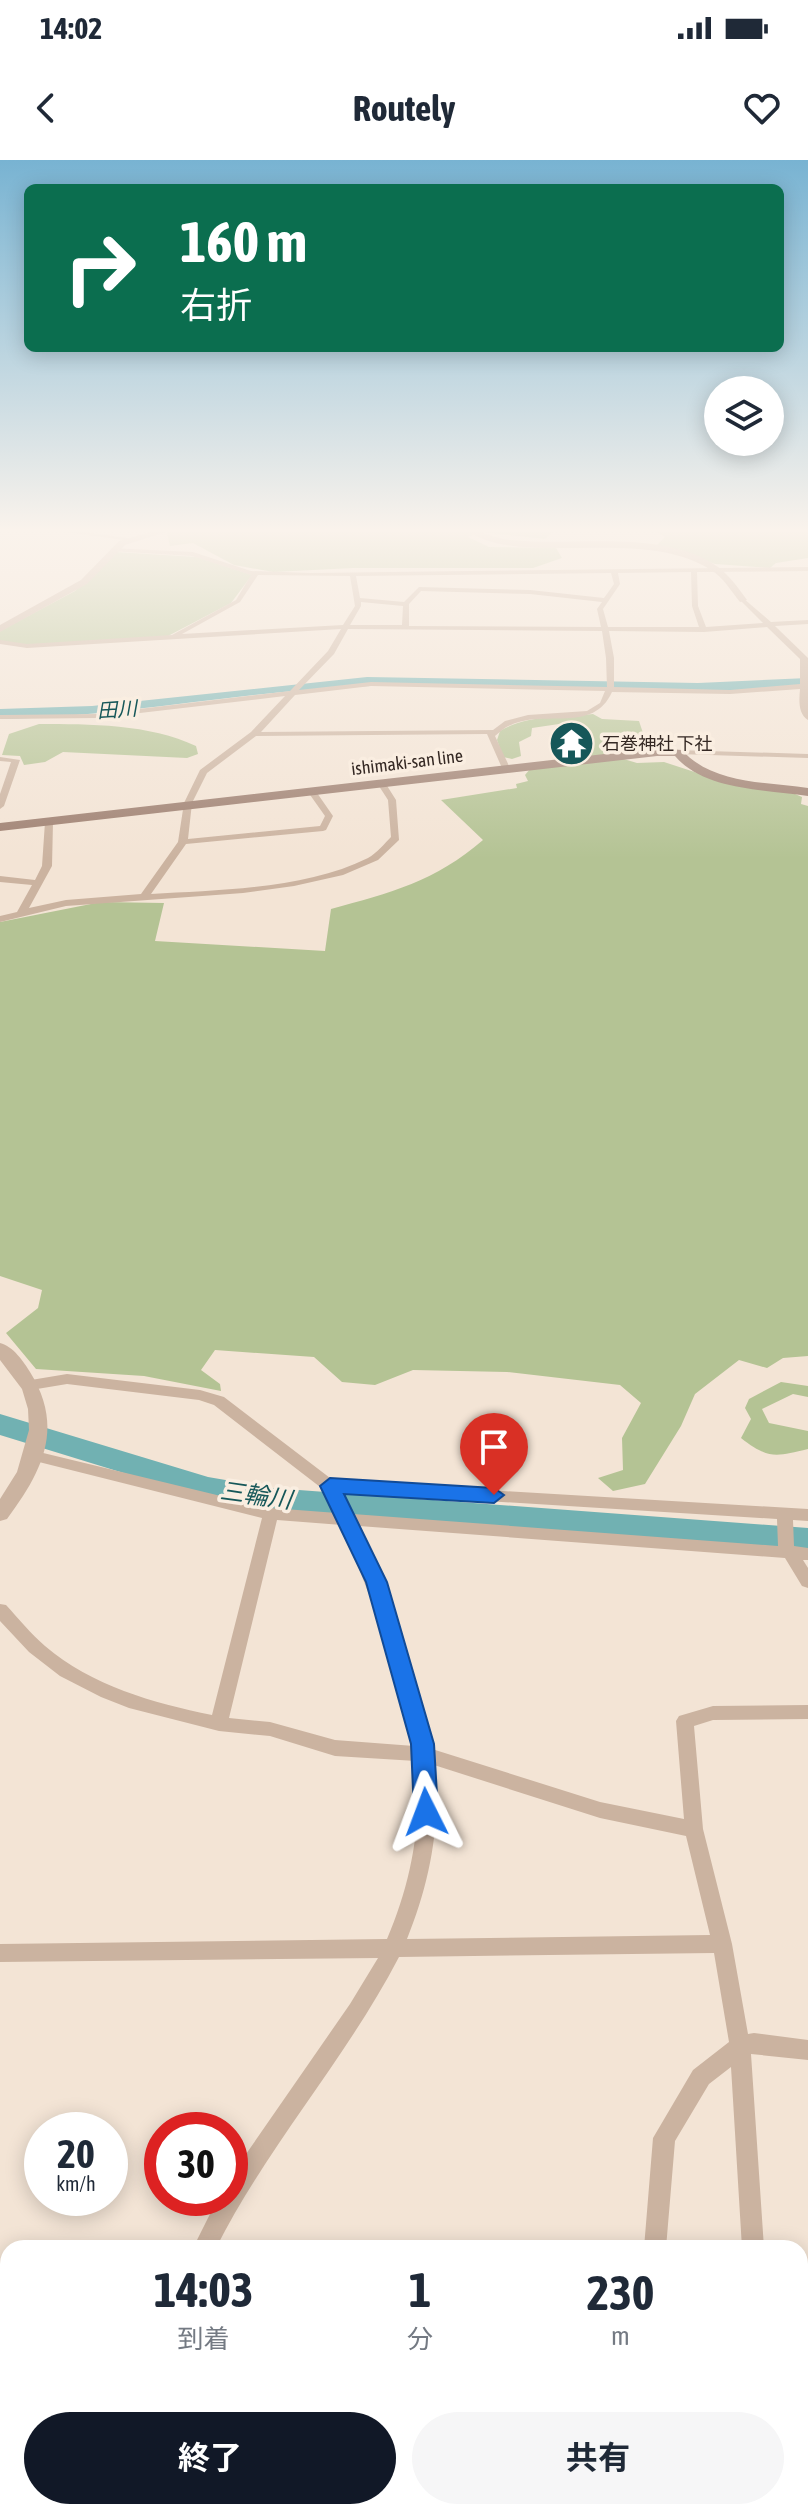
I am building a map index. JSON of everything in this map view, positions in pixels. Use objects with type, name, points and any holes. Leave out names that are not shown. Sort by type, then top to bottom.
[{"type":"main road","name":"ishimaki-san line","points":[[0,827],[506,768],[678,752]]},
{"type":"main road","points":[[678,752],[684,762],[703,774],[808,792]]},
{"type":"street","points":[[0,642],[27,646],[154,638]]},
{"type":"street","points":[[143,898],[183,842],[188,807],[203,772],[254,734],[322,664],[339,638]]},
{"type":"street","points":[[254,734],[494,732],[524,719],[595,710],[613,687],[607,638]]},
{"type":"street","points":[[781,638],[806,662],[804,685],[808,718]]},
{"type":"street","points":[[796,651],[808,650]]},
{"type":"street","points":[[0,710],[96,708],[300,687],[371,684],[730,692],[804,685]]},
{"type":"street","points":[[0,717],[97,716],[300,687]]},
{"type":"street","points":[[494,732],[492,741],[506,768]]},
{"type":"street","points":[[678,752],[808,756]]},
{"type":"street","points":[[0,759],[16,760],[0,806]]},
{"type":"street","points":[[0,919],[67,903],[266,887],[315,877],[381,857],[396,838],[392,800],[381,783]]},
{"type":"street","points":[[183,842],[323,828],[329,816],[312,792]]},
{"type":"street","points":[[20,915],[47,866],[49,822]]},
{"type":"street","points":[[0,879],[37,883]]},
{"type":"street","points":[[0,1349],[20,1367],[31,1385],[39,1420],[35,1454],[17,1494],[0,1514]]},
{"type":"street","points":[[31,1385],[67,1379],[200,1395],[219,1401],[331,1488],[377,1582],[423,1754],[426,1830],[420,1868],[393,1950],[338,2040],[241,2182],[208,2240]]},
{"type":"street","points":[[35,1454],[271,1514],[344,1516],[795,1551]]},
{"type":"street","points":[[331,1488],[785,1520],[808,1515]]},
{"type":"street","points":[[219,1724],[271,1514]]},
{"type":"street","points":[[785,1520],[808,1582]]},
{"type":"street","points":[[0,1610],[48,1658],[98,1688],[171,1714],[219,1724],[270,1729],[335,1748],[423,1754],[600,1810],[694,1829]]},
{"type":"street","points":[[752,2240],[740,2046],[722,1944],[694,1829],[685,1721],[713,1713],[808,1712]]},
{"type":"street","points":[[0,1953],[722,1944]]},
{"type":"street","points":[[656,2240],[664,2138],[701,2077],[740,2046],[754,2043],[808,2050]]},
{"type":"street","points":[[534,2520],[574,2520]]},
{"type":"green space","points":[[0,638],[135,638],[28,645],[0,641]]},
{"type":"green space","points":[[593,714],[602,719],[639,721],[646,742],[641,748],[619,751],[617,757],[637,763],[664,762],[719,780],[795,794],[802,797],[801,804],[808,806],[808,1356],[783,1358],[767,1368],[739,1360],[695,1394],[681,1426],[645,1484],[613,1491],[598,1478],[623,1470],[622,1438],[641,1403],[620,1385],[507,1372],[413,1370],[375,1385],[342,1382],[314,1357],[215,1350],[201,1370],[220,1384],[221,1391],[144,1376],[36,1369],[6,1333],[38,1308],[42,1290],[0,1276],[0,922],[101,902],[164,903],[155,941],[325,951],[331,909],[393,891],[430,876],[483,840],[441,800],[517,788],[516,784],[528,781],[525,775],[530,769],[593,759],[576,744],[586,739],[559,724],[532,728],[531,736],[519,742],[521,756],[512,759],[503,757],[497,740],[500,731],[533,719]]},
{"type":"green space","points":[[39,724],[139,729],[196,746],[198,754],[187,758],[63,752],[45,762],[24,765],[20,756],[2,755],[9,734]]},
{"type":"green space","points":[[781,1382],[808,1386],[808,1397],[793,1394],[762,1409],[769,1423],[808,1431],[808,1449],[787,1454],[765,1453],[741,1438],[751,1419],[745,1408],[749,1399]]},
{"type":"waterway","name":"田川","points":[[0,714],[138,706],[275,689],[367,682],[643,688],[808,683]]},
{"type":"waterway","name":"三輪川","points":[[0,1424],[208,1488],[272,1499],[808,1540]]},
{"type":"place","name":"石巻神社 下社","points":[[571,743]]},
{"type":"route","points":[[426,1812],[423,1744],[377,1582],[330,1486],[340,1484],[494,1495]]}]
